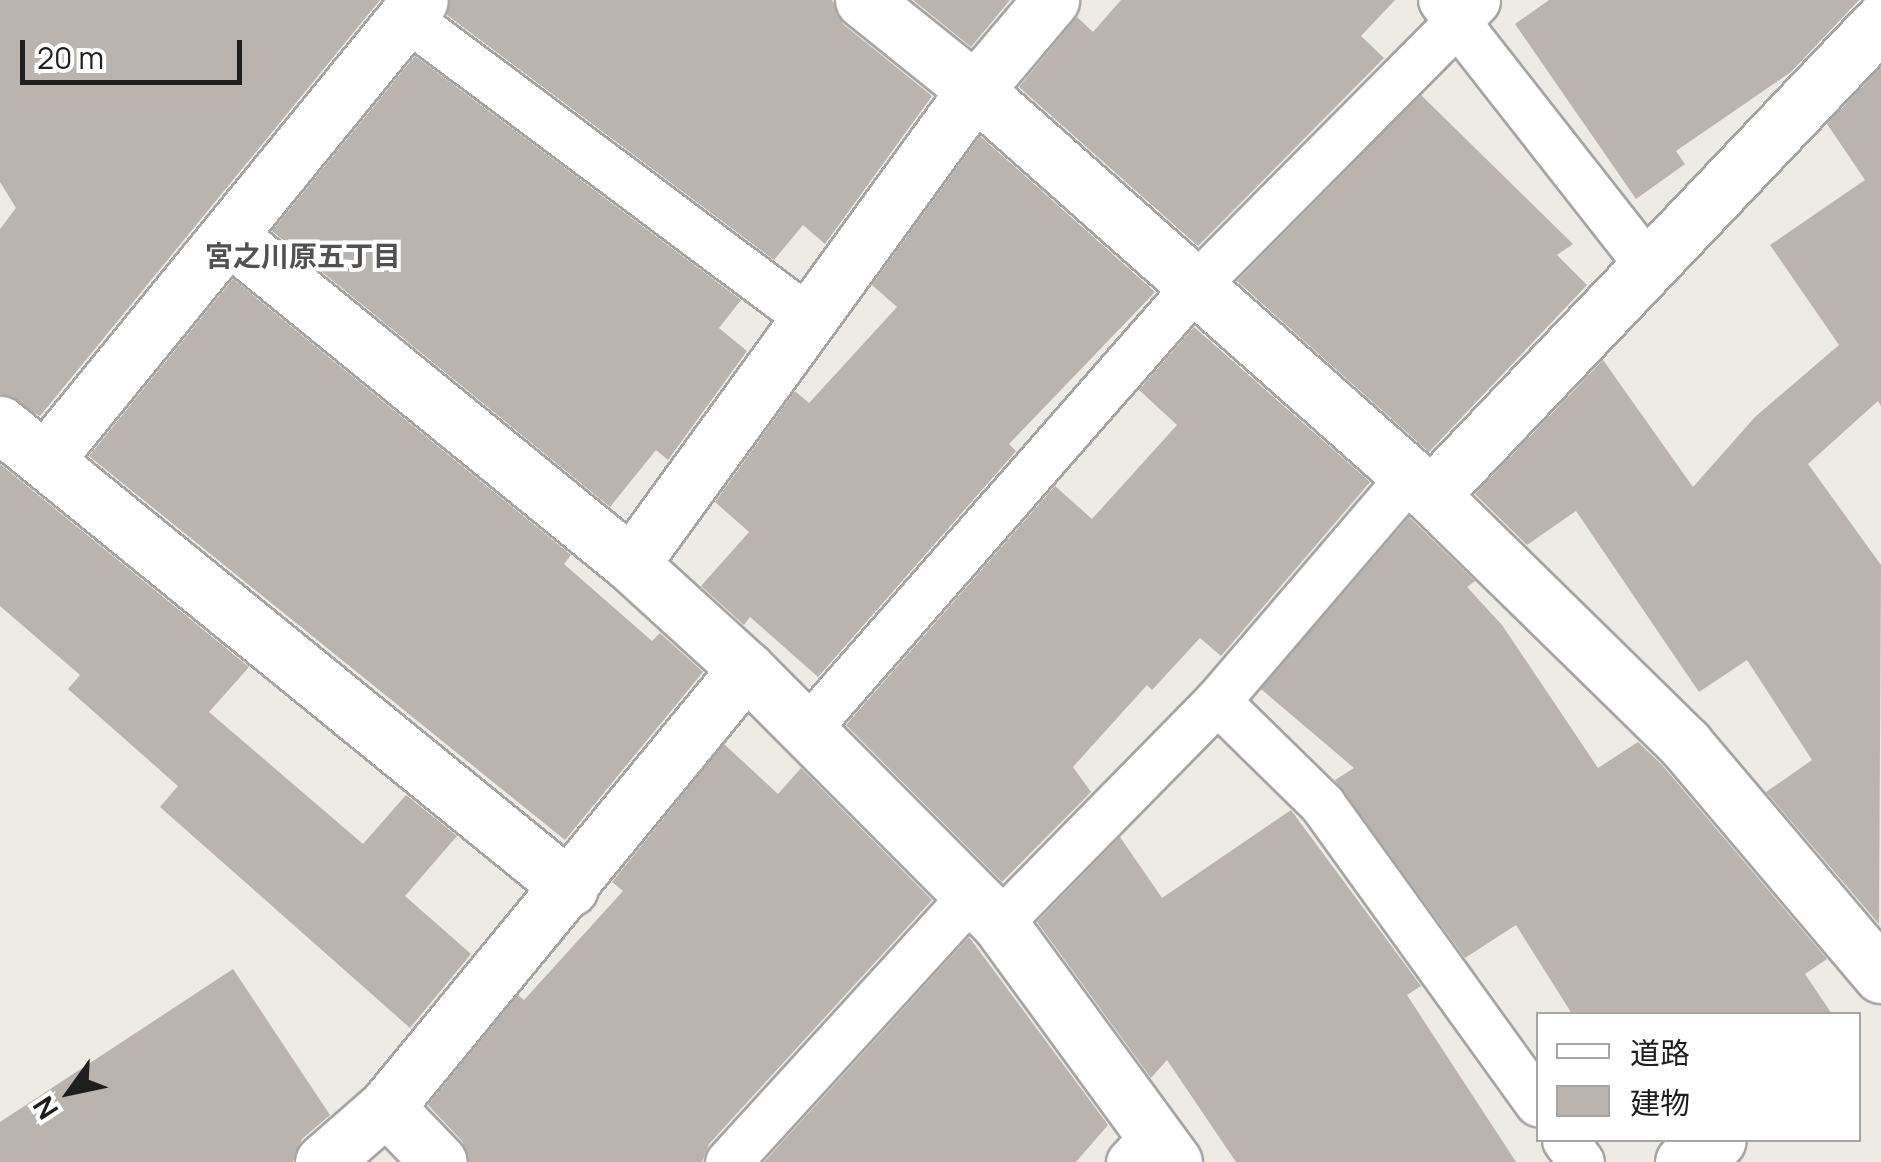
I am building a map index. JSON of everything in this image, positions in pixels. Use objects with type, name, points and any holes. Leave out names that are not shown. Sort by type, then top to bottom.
[{"type":"street","points":[[863,0],[975,90],[1420,485],[1685,744],[1881,976]]},
{"type":"street","points":[[631,564],[812,320],[975,90],[1051,0]]},
{"type":"street","points":[[45,460],[413,9]]},
{"type":"street","points":[[1420,485],[1648,266],[1881,22]]},
{"type":"street","points":[[229,236],[631,564],[746,669],[985,909],[1153,1153]]},
{"type":"street","points":[[0,424],[570,888]]},
{"type":"street","points":[[323,1162],[386,1106],[570,888],[746,669]]},
{"type":"street","points":[[1861,1012],[1881,992]]},
{"type":"street","points":[[386,1106],[439,1162]]},
{"type":"street","points":[[1683,1162],[1715,1142]]},
{"type":"lane","points":[[806,729],[1196,286],[1459,7],[1648,266]]},
{"type":"lane","points":[[413,9],[812,320]]},
{"type":"lane","points":[[728,1162],[985,909],[1216,702],[1420,485]]},
{"type":"lane","points":[[1216,702],[1322,804],[1536,1099]]},
{"type":"lane","points":[[1567,1142],[1582,1162]]},
{"type":"building","points":[[0,0],[380,0],[40,416],[0,394],[0,229],[16,208],[0,182]]},
{"type":"building","points":[[450,0],[832,0],[843,24],[932,96],[825,244],[803,225],[774,260],[447,15]]},
{"type":"building","points":[[913,0],[1010,0],[971,47]]},
{"type":"building","points":[[1121,0],[1395,0],[1361,36],[1384,58],[1198,246],[1019,87],[1077,17],[1093,32]]},
{"type":"building","points":[[1549,0],[1859,0],[1791,72],[1676,151],[1685,164],[1636,199],[1515,24]]},
{"type":"building","points":[[415,56],[741,300],[719,328],[747,351],[668,460],[656,450],[610,507],[272,231]]},
{"type":"building","points":[[1881,67],[1881,406],[1878,401],[1808,464],[1881,565],[1879,924],[1766,792],[1812,760],[1747,660],[1699,692],[1576,511],[1527,545],[1475,494],[1603,360],[1693,487],[1755,417],[1839,345],[1770,245],[1865,180],[1827,124]]},
{"type":"building","points":[[1421,95],[1573,244],[1557,255],[1587,285],[1429,452],[1237,281]]},
{"type":"building","points":[[980,136],[1155,292],[1009,444],[1016,451],[818,677],[750,617],[744,625],[701,586],[749,532],[715,502],[795,391],[809,403],[897,307],[872,285]]},
{"type":"building","points":[[233,279],[571,555],[564,564],[652,641],[660,633],[703,672],[565,840],[89,456]]},
{"type":"building","points":[[1194,327],[1370,482],[1221,656],[1200,638],[1152,690],[1147,685],[1073,767],[1091,792],[1002,882],[846,725],[1055,486],[1092,519],[1177,425],[1139,390]]},
{"type":"building","points":[[0,464],[249,667],[209,712],[363,844],[406,795],[457,836],[405,896],[471,954],[410,1028],[160,807],[178,786],[68,689],[80,675],[0,606]]},
{"type":"building","points":[[1409,517],[1475,581],[1467,587],[1502,625],[1598,768],[1638,742],[1662,765],[1827,959],[1805,974],[1831,1012],[1571,1012],[1516,925],[1465,958],[1335,780],[1354,768],[1261,689]]},
{"type":"building","points":[[724,744],[778,794],[801,768],[932,900],[709,1144],[702,1162],[469,1162],[462,1141],[428,1105],[518,995],[524,1000],[623,891],[612,882]]},
{"type":"building","points":[[1291,810],[1421,986],[1407,995],[1516,1162],[1236,1162],[1167,1060],[1151,1078],[1037,922],[1120,837],[1162,898]]},
{"type":"building","points":[[969,937],[1108,1125],[1076,1162],[764,1162]]},
{"type":"building","points":[[233,969],[330,1115],[302,1139],[293,1162],[0,1162],[0,1122]]},
{"type":"district","name":"宮之川原五丁目","points":[[303,255]]}]
